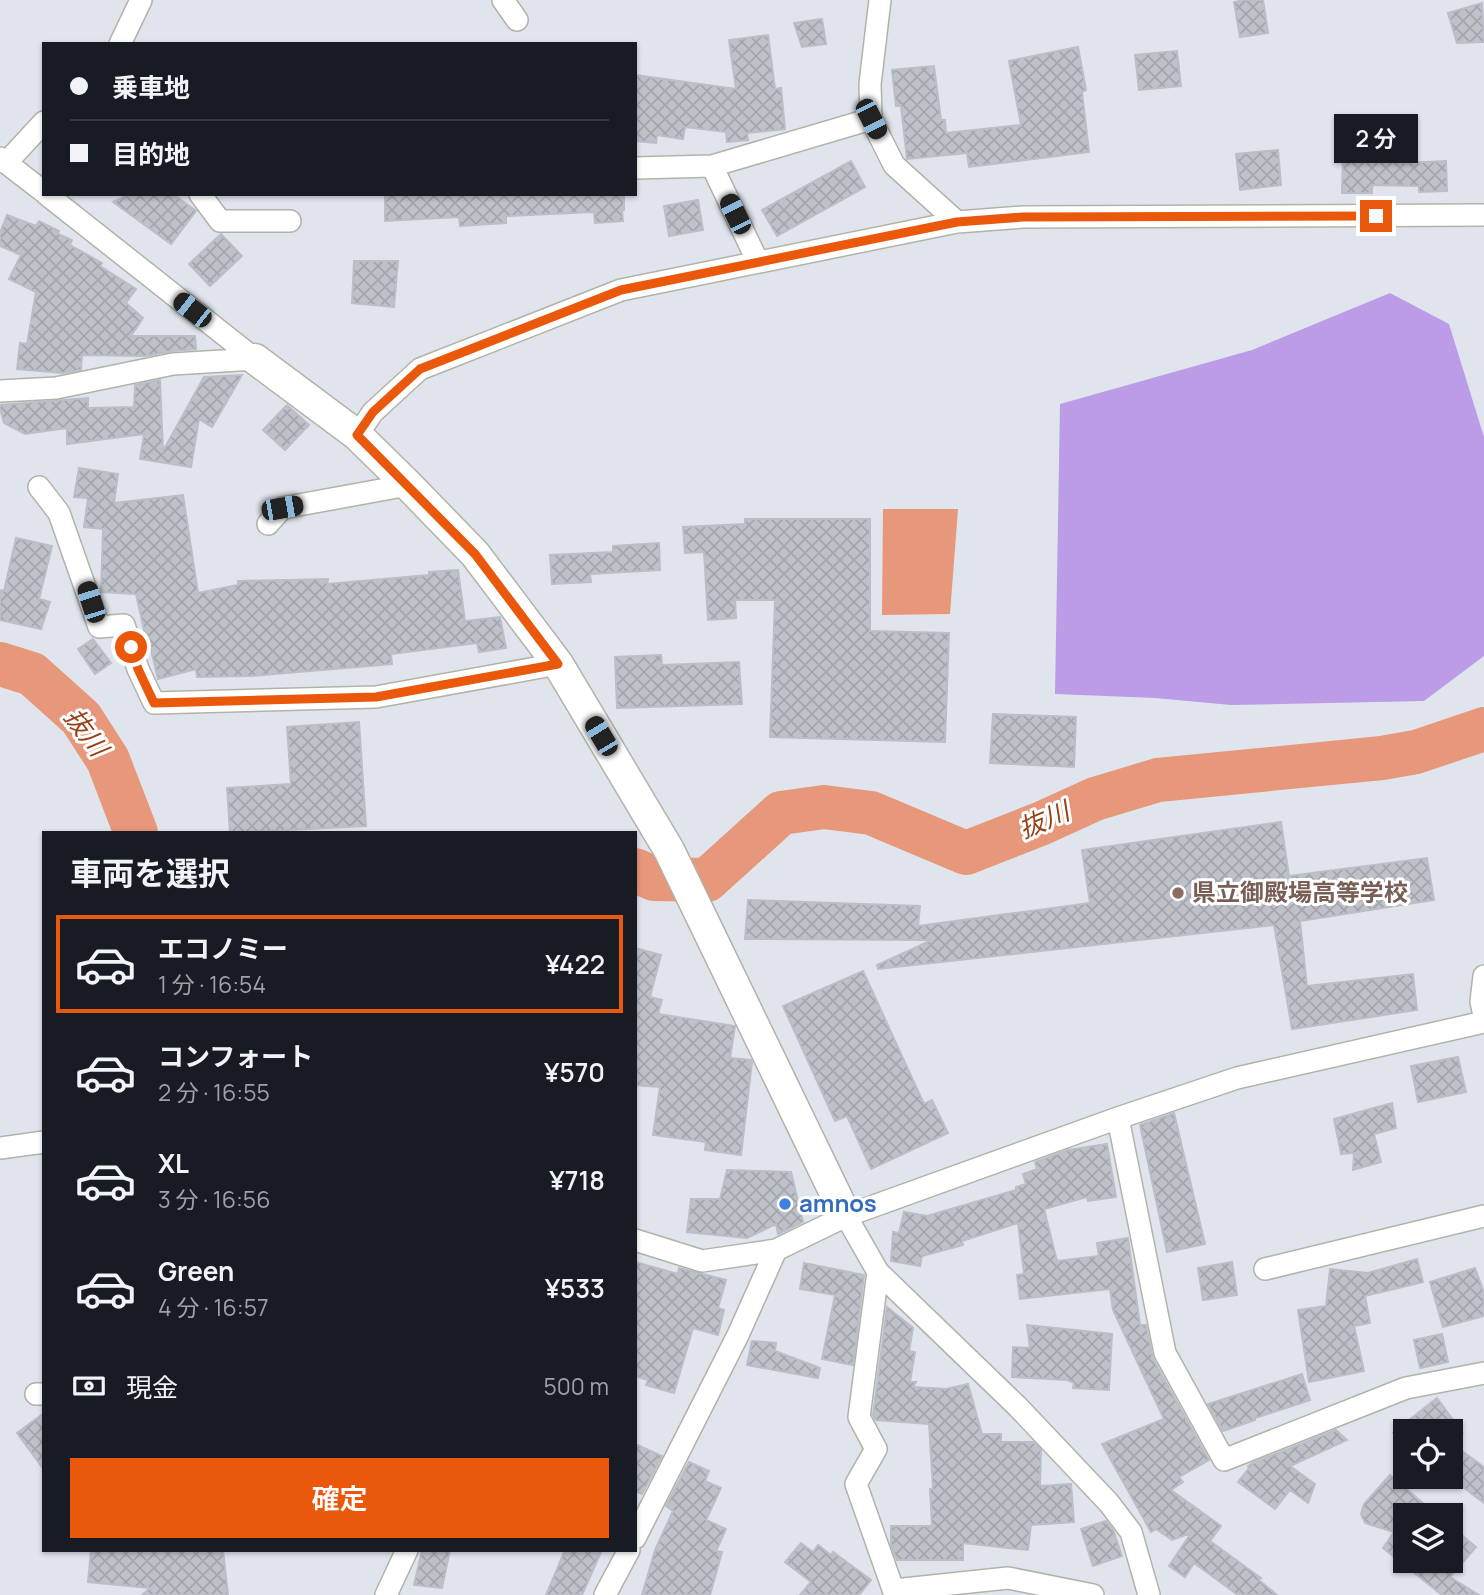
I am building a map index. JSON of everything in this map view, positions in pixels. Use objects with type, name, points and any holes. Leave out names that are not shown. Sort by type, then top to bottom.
[{"type":"street","points":[[121,42],[141,0]]},
{"type":"street","points":[[503,0],[517,20]]},
{"type":"street","points":[[880,0],[870,84],[871,119],[894,165],[957,222]]},
{"type":"street","points":[[637,168],[712,166],[871,119]]},
{"type":"street","points":[[42,124],[3,160],[42,191]]},
{"type":"street","points":[[712,166],[758,262]]},
{"type":"street","points":[[49,196],[255,359],[357,435],[475,554],[558,664],[669,850],[846,1216],[878,1272],[1018,1407],[1109,1503],[1131,1532],[1149,1595]]},
{"type":"street","points":[[201,196],[220,221],[290,221]]},
{"type":"street","points":[[357,435],[373,412],[420,369],[621,290],[957,222],[1023,217],[1484,215]]},
{"type":"street","points":[[0,391],[56,388],[173,364],[255,359]]},
{"type":"street","points":[[268,524],[282,508],[408,485]]},
{"type":"street","points":[[39,488],[60,513],[99,627],[124,625],[138,669],[154,703],[376,697],[558,664]]},
{"type":"street","points":[[1484,976],[1481,1002],[1484,1015]]},
{"type":"street","points":[[637,1241],[702,1261],[776,1250],[846,1216],[1237,1078],[1484,1022]]},
{"type":"street","points":[[1118,1118],[1165,1353],[1224,1460],[1406,1388],[1484,1373]]},
{"type":"street","points":[[0,1148],[42,1142]]},
{"type":"street","points":[[1265,1269],[1484,1216]]},
{"type":"street","points":[[637,1534],[738,1335],[776,1250]]},
{"type":"street","points":[[878,1272],[859,1417],[876,1449],[856,1484],[895,1592],[1008,1578],[1093,1595]]},
{"type":"street","points":[[386,1595],[406,1552]]},
{"type":"street","points":[[605,1595],[628,1552]]},
{"type":"shaded area","points":[[1390,293],[1449,324],[1484,437],[1484,656],[1424,701],[1231,705],[1155,698],[1055,694],[1060,404],[1252,350]]},
{"type":"shaded area","points":[[883,509],[958,509],[950,614],[882,615]]},
{"type":"building","points":[[1263,0],[1268,33],[1240,37],[1234,2]]},
{"type":"building","points":[[1482,3],[1484,42],[1457,43],[1448,13]]},
{"type":"building","points":[[822,19],[826,44],[802,47],[794,23]]},
{"type":"building","points":[[768,35],[775,89],[781,88],[785,129],[747,133],[748,140],[727,142],[726,132],[685,127],[683,139],[657,135],[656,143],[637,141],[637,75],[736,89],[729,40]]},
{"type":"building","points":[[1078,47],[1086,90],[1082,92],[1089,152],[969,167],[967,153],[907,159],[901,106],[896,106],[892,70],[934,66],[941,120],[945,120],[946,133],[1021,125],[1009,61]]},
{"type":"building","points":[[1177,51],[1181,86],[1139,90],[1135,55]]},
{"type":"building","points":[[1278,150],[1281,185],[1240,190],[1236,154]]},
{"type":"building","points":[[1343,151],[1372,152],[1372,159],[1402,160],[1402,163],[1446,161],[1447,191],[1419,192],[1419,186],[1372,185],[1372,193],[1342,193]]},
{"type":"building","points":[[851,161],[865,187],[777,236],[762,210]]},
{"type":"building","points":[[126,196],[176,196],[196,211],[171,244],[113,202]]},
{"type":"building","points":[[385,196],[624,196],[623,221],[595,223],[594,212],[506,216],[506,223],[460,226],[459,217],[385,221]]},
{"type":"building","points":[[698,200],[703,230],[669,236],[664,206]]},
{"type":"building","points":[[7,215],[36,226],[39,221],[59,231],[58,234],[72,240],[70,245],[102,263],[100,266],[136,289],[126,303],[143,318],[131,336],[195,336],[196,349],[145,356],[82,355],[81,370],[63,373],[17,369],[20,343],[27,344],[36,292],[9,279],[21,255],[0,246],[0,233]]},
{"type":"building","points":[[221,234],[242,256],[210,286],[189,264]]},
{"type":"building","points":[[354,261],[398,261],[394,307],[352,303]]},
{"type":"building","points":[[242,375],[212,427],[199,419],[191,467],[140,459],[144,434],[67,444],[67,428],[25,434],[4,423],[0,408],[0,405],[88,398],[88,408],[134,407],[135,385],[160,380],[163,451],[204,377]]},
{"type":"building","points":[[287,405],[309,425],[285,450],[263,430]]},
{"type":"building","points":[[79,468],[118,474],[114,503],[183,495],[198,593],[238,585],[238,581],[328,579],[327,584],[458,570],[465,621],[500,617],[506,648],[479,652],[477,643],[391,654],[392,664],[250,676],[197,677],[196,669],[158,679],[136,594],[101,592],[103,529],[84,527],[88,498],[74,497]]},
{"type":"building","points":[[745,519],[870,519],[870,631],[949,633],[945,742],[770,737],[775,600],[735,600],[736,618],[708,620],[704,552],[685,553],[683,527],[745,524]]},
{"type":"building","points":[[16,538],[52,546],[39,599],[50,602],[41,629],[0,620],[0,590],[4,591]]},
{"type":"building","points":[[659,543],[660,570],[590,574],[591,582],[552,584],[550,555],[613,552],[613,546]]},
{"type":"building","points":[[93,639],[111,663],[95,674],[78,649]]},
{"type":"building","points":[[661,655],[662,665],[739,662],[742,704],[617,708],[615,657]]},
{"type":"building","points":[[993,714],[1076,717],[1074,767],[990,763]]},
{"type":"building","points":[[359,722],[366,826],[230,831],[227,788],[291,784],[287,727]]},
{"type":"building","points":[[1281,822],[1289,876],[1427,858],[1434,900],[1300,921],[1307,986],[1413,974],[1417,1010],[1292,1029],[1274,925],[878,969],[877,965],[932,940],[745,939],[748,900],[920,906],[918,926],[1090,903],[1082,850]]},
{"type":"building","points":[[637,949],[661,955],[650,997],[662,1000],[658,1014],[735,1026],[730,1058],[752,1062],[741,1155],[705,1150],[706,1142],[653,1135],[660,1087],[637,1085]]},
{"type":"building","points":[[863,971],[924,1104],[932,1100],[948,1133],[871,1169],[847,1116],[835,1121],[783,1006]]},
{"type":"building","points":[[1458,1057],[1466,1092],[1418,1102],[1411,1066]]},
{"type":"building","points":[[1392,1103],[1396,1128],[1374,1134],[1381,1162],[1353,1170],[1354,1153],[1341,1154],[1334,1119]]},
{"type":"building","points":[[1174,1113],[1205,1244],[1167,1252],[1140,1125]]},
{"type":"building","points":[[1107,1144],[1116,1197],[1088,1201],[1087,1197],[1044,1209],[1057,1261],[1099,1256],[1097,1243],[1128,1238],[1140,1325],[1146,1325],[1153,1359],[1209,1460],[1179,1477],[1183,1482],[1171,1490],[1221,1526],[1210,1541],[1261,1578],[1259,1580],[1277,1595],[1238,1595],[1194,1563],[1185,1577],[1169,1566],[1191,1533],[1172,1540],[1156,1529],[1151,1532],[1102,1444],[1164,1419],[1113,1310],[1110,1289],[1020,1299],[1017,1275],[1024,1274],[1018,1223],[962,1241],[963,1245],[922,1256],[920,1266],[891,1261],[893,1232],[899,1233],[904,1212],[927,1216],[1016,1190],[1016,1187],[1026,1184],[1023,1174],[1037,1169],[1035,1162],[1068,1150]]},
{"type":"building","points":[[727,1170],[791,1172],[803,1222],[778,1234],[776,1224],[747,1238],[687,1232],[691,1199],[720,1199]]},
{"type":"building","points":[[1417,1259],[1423,1282],[1365,1296],[1370,1323],[1354,1326],[1364,1371],[1309,1382],[1298,1310],[1326,1306],[1330,1269],[1368,1273]]},
{"type":"building","points":[[1232,1262],[1237,1295],[1203,1300],[1198,1268]]},
{"type":"building","points":[[637,1263],[678,1274],[679,1268],[726,1280],[718,1308],[724,1310],[718,1335],[693,1328],[674,1393],[646,1385],[648,1380],[637,1377]]},
{"type":"building","points":[[804,1263],[864,1275],[853,1365],[822,1359],[835,1295],[800,1289]]},
{"type":"building","points":[[1475,1268],[1484,1293],[1484,1316],[1443,1327],[1430,1282]]},
{"type":"building","points":[[887,1307],[913,1328],[909,1351],[915,1352],[910,1382],[916,1382],[913,1387],[946,1389],[968,1384],[982,1434],[1001,1434],[1001,1442],[1033,1442],[1041,1450],[1040,1486],[1071,1484],[1074,1522],[1031,1525],[1028,1550],[963,1543],[963,1560],[897,1560],[891,1545],[891,1526],[932,1526],[930,1489],[933,1489],[929,1424],[876,1420],[873,1415]]},
{"type":"building","points":[[1027,1325],[1112,1334],[1109,1390],[1073,1388],[1074,1383],[1067,1380],[1012,1377],[1013,1347],[1030,1348]]},
{"type":"building","points":[[1442,1334],[1448,1362],[1420,1368],[1414,1340]]},
{"type":"building","points":[[752,1341],[776,1343],[775,1351],[820,1368],[818,1378],[747,1365]]},
{"type":"building","points":[[1302,1374],[1310,1400],[1223,1431],[1208,1404]]},
{"type":"building","points":[[1437,1398],[1452,1419],[1410,1419]]},
{"type":"building","points":[[42,1414],[42,1467],[17,1433]]},
{"type":"building","points":[[1336,1430],[1347,1440],[1290,1466],[1315,1484],[1308,1503],[1290,1490],[1275,1509],[1238,1482],[1253,1463]]},
{"type":"building","points":[[637,1445],[662,1456],[642,1494],[637,1492]]},
{"type":"building","points":[[1463,1452],[1484,1467],[1484,1503],[1463,1487]]},
{"type":"building","points":[[689,1462],[709,1471],[705,1481],[721,1488],[706,1520],[726,1529],[716,1551],[722,1552],[710,1595],[642,1595],[655,1550],[673,1511],[666,1506]]},
{"type":"building","points":[[1390,1475],[1393,1478],[1393,1489],[1406,1489],[1423,1503],[1393,1503],[1393,1532],[1365,1523],[1361,1514],[1364,1504]]},
{"type":"building","points":[[1106,1521],[1113,1530],[1122,1556],[1093,1566],[1081,1529]]},
{"type":"building","points":[[1393,1533],[1393,1556],[1383,1548]]},
{"type":"building","points":[[1463,1536],[1476,1547],[1463,1562]]},
{"type":"building","points":[[801,1543],[813,1552],[818,1545],[831,1555],[833,1552],[871,1580],[859,1595],[800,1595],[811,1582],[785,1562]]},
{"type":"building","points":[[91,1552],[223,1552],[228,1595],[142,1595],[150,1588],[88,1582]]},
{"type":"building","points":[[422,1552],[450,1552],[442,1588],[414,1585]]},
{"type":"building","points":[[564,1552],[601,1552],[582,1595],[546,1595]]},
{"type":"building","points":[[1414,1573],[1453,1573],[1450,1577],[1479,1595],[1442,1595]]},
{"type":"waterway","name":"抜川","points":[[0,664],[32,674],[81,718],[108,760],[135,831]]},
{"type":"waterway","name":"抜川","points":[[637,871],[654,879],[707,880],[781,813],[824,807],[871,813],[966,853],[1095,799],[1158,780],[1382,758],[1416,752],[1484,729]]},
{"type":"place","name":"県立御殿場高等学校","points":[[1178,893]]},
{"type":"place","name":"amnos","points":[[785,1204]]},
{"type":"route","points":[[131,647],[154,703],[376,697],[558,664],[475,554],[357,435],[373,412],[420,369],[621,290],[957,222],[1023,217],[1376,216]]}]
